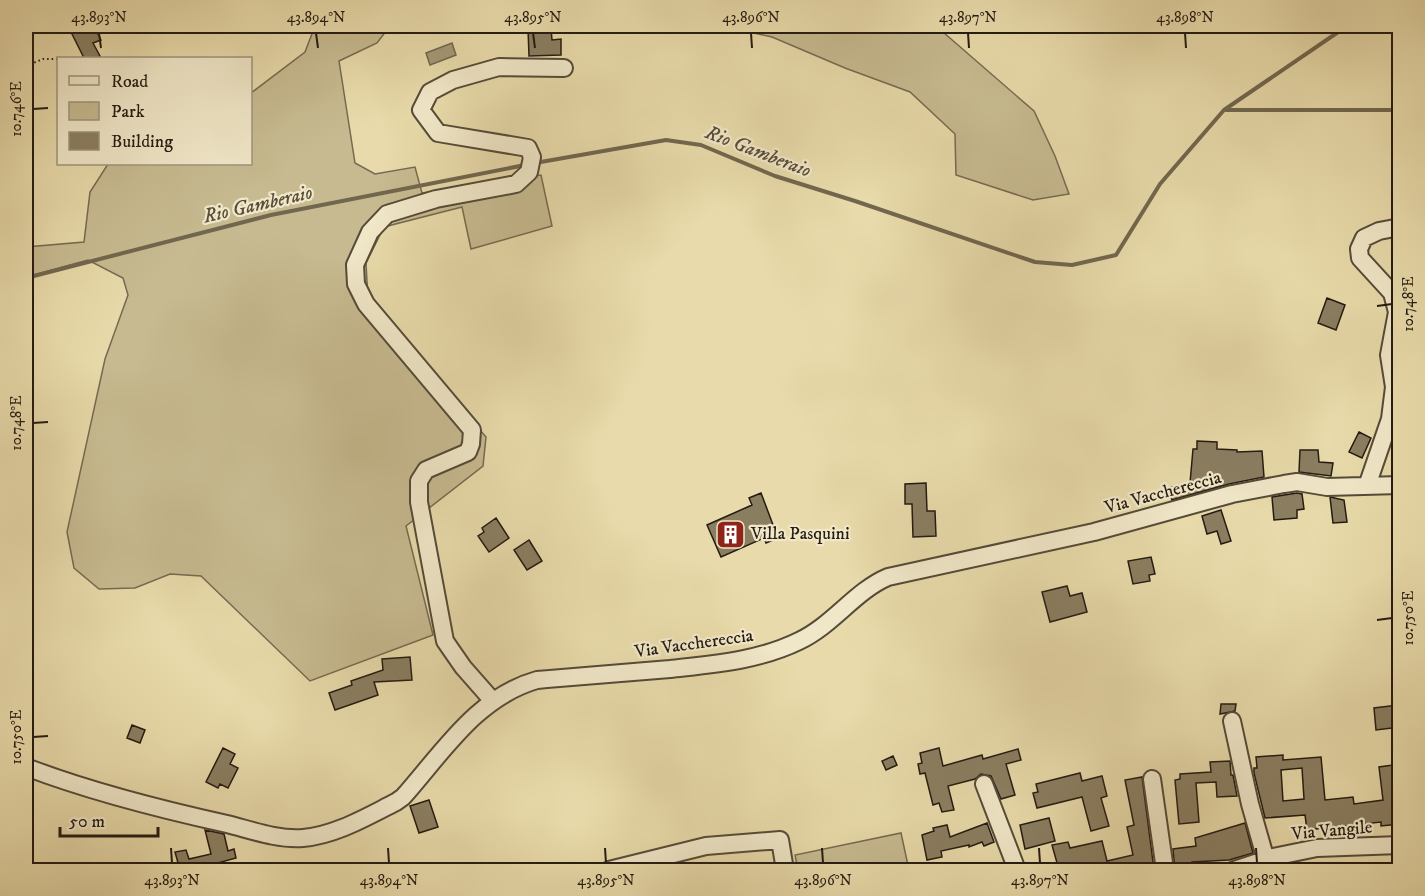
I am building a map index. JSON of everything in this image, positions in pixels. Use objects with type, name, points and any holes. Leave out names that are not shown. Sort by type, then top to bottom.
[{"type":"street","points":[[492,700],[463,667],[446,641],[419,502],[419,481],[426,470],[468,452],[472,430],[366,304],[357,284],[356,265],[370,232],[387,214],[436,199],[516,184],[529,172],[532,157],[528,148],[438,133],[421,110],[430,92],[453,80],[499,67],[564,68]]},
{"type":"street","points":[[1367,486],[1390,419],[1395,387],[1389,355],[1397,312],[1392,293],[1360,258],[1359,249],[1364,238],[1379,231],[1400,227]]},
{"type":"street","name":"Via Vacchereccia","points":[[26,767],[166,811],[286,837],[320,836],[344,827],[403,797],[448,744],[492,700],[520,684],[537,680],[721,664],[763,655],[817,632],[873,583],[913,571],[1151,518],[1232,494],[1297,482],[1327,487],[1400,485]]},
{"type":"street","points":[[1232,721],[1250,804],[1266,860]]},
{"type":"street","points":[[1152,779],[1166,870]]},
{"type":"street","points":[[984,784],[1017,870]]},
{"type":"street","points":[[609,870],[713,845],[780,840],[785,870]]},
{"type":"street","name":"Via Vangile","points":[[1234,870],[1317,848],[1400,845]]},
{"type":"path","points":[[26,66],[43,59],[57,59]]},
{"type":"green space","points":[[315,26],[390,26],[377,43],[339,61],[355,163],[375,174],[415,167],[422,193],[541,175],[552,226],[471,249],[462,207],[384,227],[366,263],[368,299],[486,437],[483,466],[406,526],[433,635],[310,681],[201,576],[170,574],[135,588],[99,589],[74,568],[67,532],[105,359],[128,295],[123,278],[88,260],[26,277],[26,247],[84,242],[90,192],[107,165],[252,165],[252,92],[305,52]]},
{"type":"green space","points":[[721,26],[936,26],[1034,111],[1055,156],[1069,194],[1033,200],[956,175],[955,134],[910,92],[772,37]]},
{"type":"green space","points":[[901,833],[909,870],[798,870],[795,855]]},
{"type":"shaded area","points":[[452,43],[456,55],[430,65],[426,53]]},
{"type":"building","points":[[68,26],[94,26],[101,40],[93,43],[100,57],[84,57]]},
{"type":"building","points":[[551,28],[552,40],[561,39],[561,55],[529,56],[528,29]]},
{"type":"building","points":[[1327,298],[1345,305],[1336,330],[1318,323]]},
{"type":"building","points":[[1359,432],[1371,438],[1362,458],[1349,452]]},
{"type":"building","points":[[1197,441],[1217,442],[1217,449],[1237,450],[1237,452],[1262,451],[1264,477],[1172,500],[1168,488],[1190,483],[1193,449],[1197,449]]},
{"type":"building","points":[[1300,450],[1318,450],[1319,462],[1333,463],[1331,476],[1299,472]]},
{"type":"building","points":[[926,483],[927,511],[935,511],[936,536],[913,537],[912,504],[905,504],[905,484]]},
{"type":"building","points":[[761,493],[778,538],[766,543],[764,538],[721,557],[707,525],[752,505],[749,498]]},
{"type":"building","points":[[1302,494],[1304,509],[1297,510],[1297,518],[1274,520],[1272,497]]},
{"type":"building","points":[[1330,497],[1344,500],[1347,522],[1333,523]]},
{"type":"building","points":[[1221,510],[1231,541],[1221,544],[1217,531],[1207,534],[1202,516]]},
{"type":"building","points":[[496,518],[509,538],[489,552],[478,536],[484,532],[482,528]]},
{"type":"building","points":[[529,540],[542,561],[527,570],[514,550]]},
{"type":"building","points":[[1151,557],[1155,574],[1149,575],[1150,581],[1133,584],[1128,561]]},
{"type":"building","points":[[1067,586],[1070,596],[1082,593],[1087,612],[1050,622],[1042,592]]},
{"type":"building","points":[[410,657],[412,680],[374,682],[378,695],[335,710],[329,693],[352,685],[351,681],[383,670],[382,659]]},
{"type":"building","points":[[1221,704],[1236,704],[1235,711],[1220,714]]},
{"type":"building","points":[[1398,705],[1400,727],[1376,730],[1374,708]]},
{"type":"building","points":[[132,725],[145,730],[140,743],[127,738]]},
{"type":"building","points":[[223,748],[235,754],[230,764],[238,768],[228,788],[220,784],[218,788],[206,782]]},
{"type":"building","points":[[939,748],[943,766],[982,755],[983,759],[1018,749],[1021,760],[1006,764],[1015,795],[1001,799],[991,776],[981,774],[975,779],[948,786],[954,810],[942,812],[939,803],[933,805],[925,773],[920,774],[918,764],[922,763],[920,753]]},
{"type":"building","points":[[1283,755],[1283,760],[1321,757],[1325,800],[1353,797],[1354,804],[1383,800],[1379,767],[1400,764],[1400,824],[1381,826],[1381,822],[1307,830],[1305,815],[1265,818],[1254,773],[1254,768],[1257,768],[1256,757]],"holes":[[[1302,768],[1304,799],[1283,801],[1281,770]]]},
{"type":"building","points":[[893,756],[897,765],[886,770],[882,761]]},
{"type":"building","points":[[1230,761],[1237,796],[1217,797],[1216,782],[1196,783],[1199,822],[1179,824],[1175,780],[1180,779],[1180,774],[1211,772],[1210,762]]},
{"type":"building","points":[[1080,773],[1082,781],[1102,776],[1107,796],[1101,798],[1109,826],[1091,831],[1082,797],[1037,808],[1033,793],[1038,792],[1036,784]]},
{"type":"building","points":[[1142,777],[1154,870],[1059,870],[1052,845],[1068,842],[1070,848],[1102,841],[1107,861],[1133,855],[1127,827],[1134,825],[1125,780]]},
{"type":"building","points":[[429,800],[438,827],[419,833],[410,806]]},
{"type":"building","points":[[1049,818],[1055,841],[1025,849],[1020,825]]},
{"type":"building","points":[[987,823],[994,842],[984,846],[982,842],[969,847],[969,845],[941,851],[942,857],[927,860],[922,835],[934,831],[933,828],[947,825],[950,837]]},
{"type":"building","points":[[1245,823],[1253,853],[1229,860],[1192,862],[1193,870],[1175,870],[1173,849],[1196,846],[1195,838]]},
{"type":"building","points":[[205,830],[224,834],[228,851],[234,849],[236,858],[199,870],[180,870],[175,852],[186,850],[189,859],[211,854]]},
{"type":"waterway","name":"Rio Gamberaio","points":[[535,163],[666,140],[701,145],[775,176],[1035,262],[1072,265],[1116,255],[1160,184],[1224,110],[1347,26]]},
{"type":"waterway","points":[[1226,110],[1400,110]]},
{"type":"waterway","name":"Rio Gamberaio","points":[[26,278],[271,215],[525,165]]},
{"type":"place","name":"Villa Pasquini","points":[[730,534]]}]
